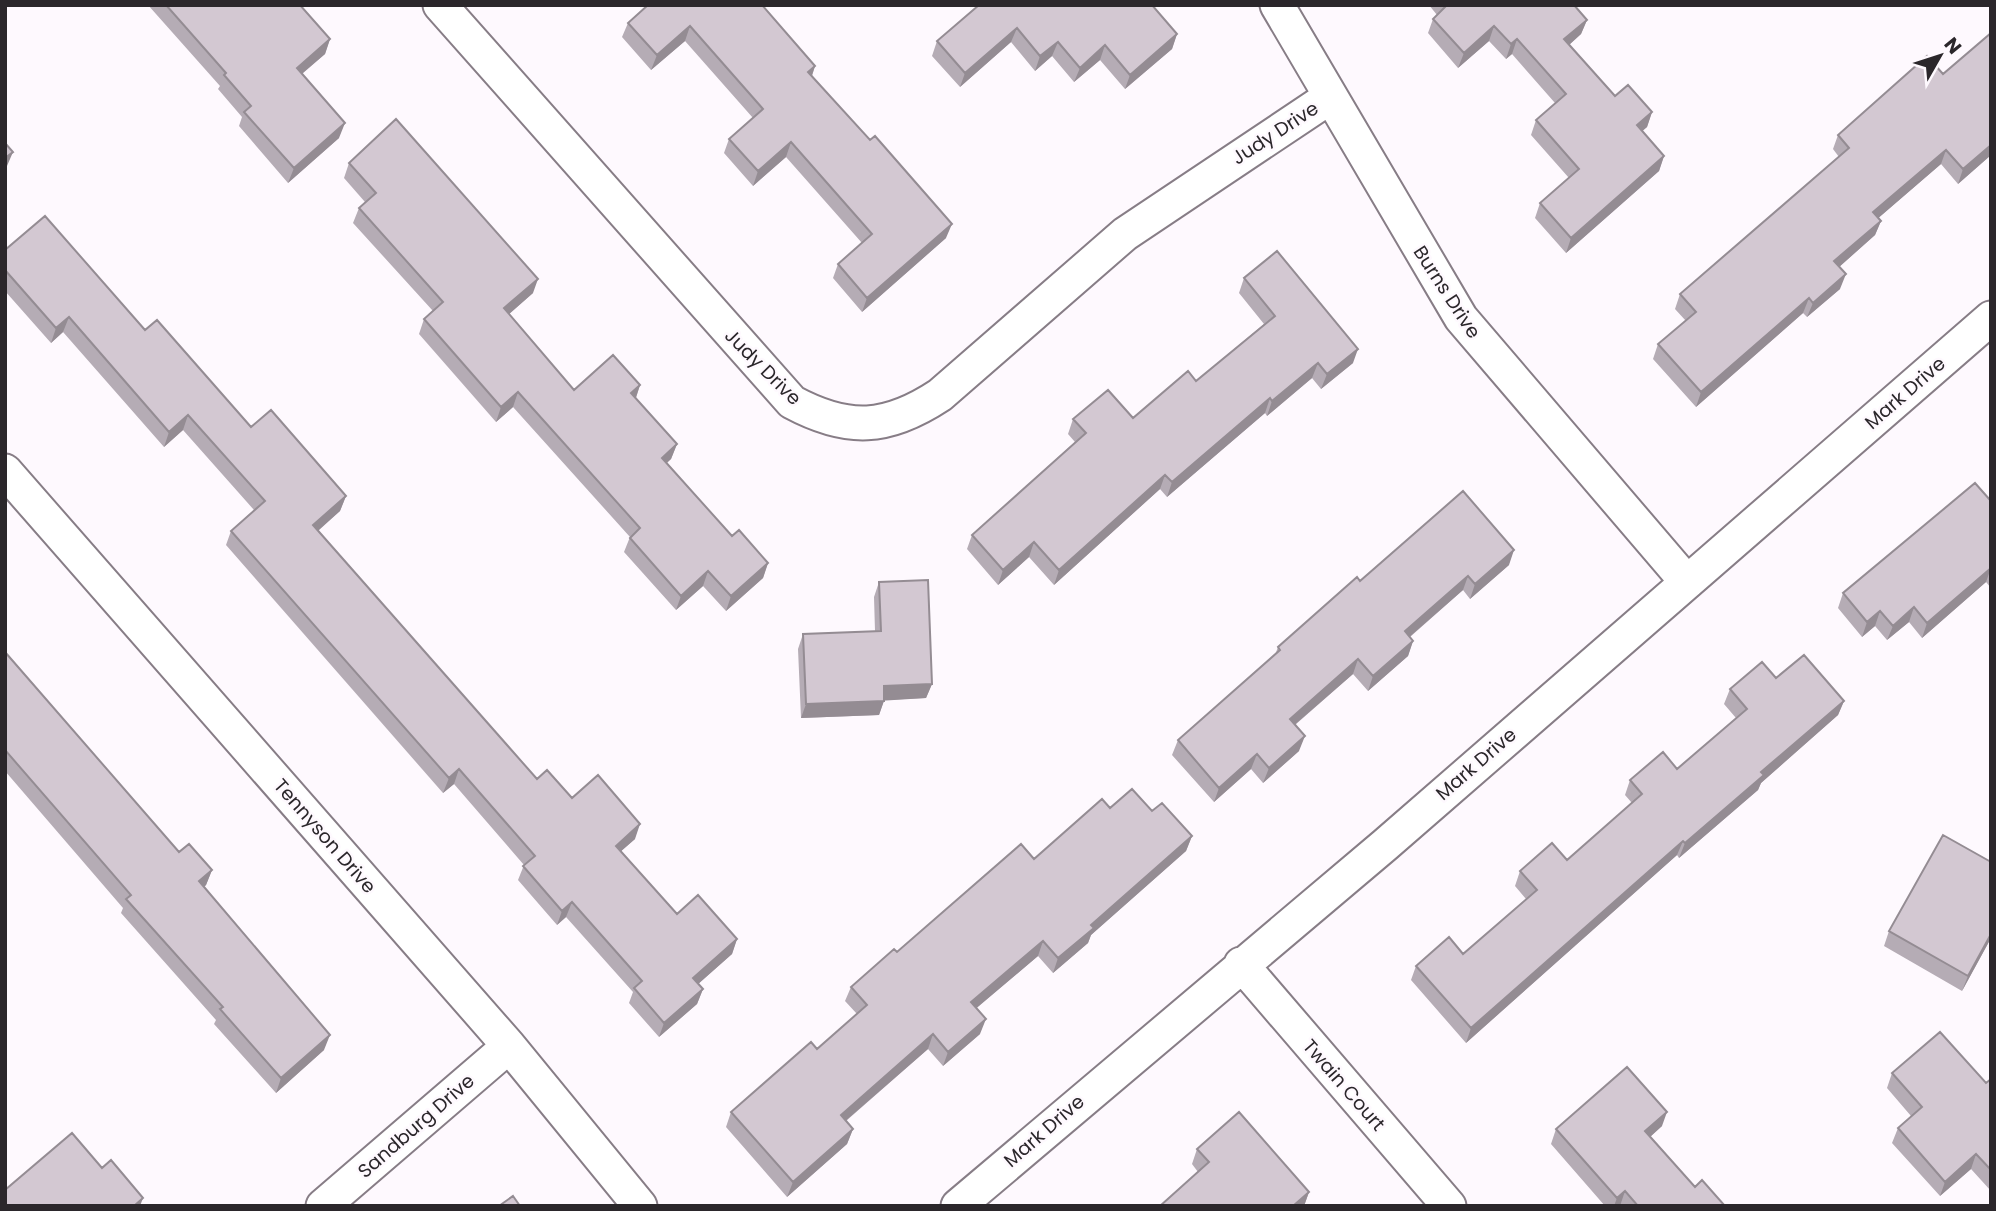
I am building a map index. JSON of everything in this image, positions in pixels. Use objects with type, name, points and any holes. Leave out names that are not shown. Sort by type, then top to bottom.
[{"type":"street","name":"Judy Drive","points":[[440,5],[792,402],[819,416],[849,423],[870,424],[894,419],[916,410],[940,395],[1125,233],[1330,97]]},
{"type":"street","name":"Burns Drive","points":[[1277,5],[1461,318],[1686,581]]},
{"type":"street","name":"Mark Drive","points":[[958,1206],[1385,845],[1991,318]]},
{"type":"street","name":"Tennyson Drive","points":[[5,471],[509,1046],[640,1206]]},
{"type":"street","name":"Twain Court","points":[[1241,964],[1449,1206]]},
{"type":"street","name":"Sandburg Drive","points":[[323,1206],[509,1046]]},
{"type":"building","points":[[166,5],[300,5],[330,39],[297,68],[345,123],[294,168],[244,112],[251,106],[224,75],[226,73]]},
{"type":"building","points":[[648,5],[762,5],[815,66],[808,72],[870,140],[875,136],[952,224],[867,298],[838,264],[872,234],[791,142],[758,171],[729,139],[763,109],[690,26],[657,55],[628,23]]},
{"type":"building","points":[[979,5],[1152,5],[1177,34],[1130,75],[1105,45],[1080,68],[1058,42],[1040,56],[1017,28],[965,73],[937,41]]},
{"type":"building","points":[[1447,5],[1574,5],[1587,20],[1564,39],[1615,96],[1628,85],[1652,112],[1637,125],[1664,156],[1571,238],[1540,203],[1579,169],[1536,120],[1566,94],[1517,39],[1511,44],[1494,26],[1464,53],[1433,19]]},
{"type":"building","points":[[1991,33],[1991,145],[1963,169],[1946,150],[1873,212],[1881,221],[1834,261],[1846,274],[1813,303],[1809,298],[1701,392],[1658,344],[1696,312],[1680,294],[1849,148],[1838,135],[1927,56],[1943,74]]},
{"type":"building","points":[[396,119],[538,279],[504,308],[574,390],[613,355],[640,385],[631,393],[677,444],[662,458],[732,536],[739,530],[768,563],[731,596],[708,571],[681,596],[630,538],[640,528],[518,392],[501,407],[424,319],[443,302],[359,208],[376,193],[349,163]]},
{"type":"building","points":[[5,143],[13,152],[5,158]]},
{"type":"building","points":[[45,216],[145,330],[157,320],[251,427],[271,410],[346,496],[313,525],[537,779],[547,770],[572,798],[598,775],[640,824],[616,846],[677,914],[698,895],[737,939],[693,978],[703,989],[664,1023],[634,988],[642,981],[572,902],[562,911],[523,866],[535,856],[459,769],[449,778],[231,531],[265,501],[188,415],[169,432],[69,317],[56,328],[5,270],[5,250]]},
{"type":"building","points":[[1277,251],[1358,349],[1327,374],[1318,363],[1272,401],[1270,398],[1172,482],[1165,475],[1059,570],[1034,542],[1003,570],[972,535],[1086,433],[1073,419],[1108,390],[1133,418],[1188,371],[1196,381],[1275,316],[1244,278]]},
{"type":"building","points":[[1975,483],[1991,499],[1991,568],[1927,623],[1914,607],[1893,626],[1880,611],[1867,622],[1843,593]]},
{"type":"building","points":[[1463,491],[1514,550],[1475,584],[1468,576],[1405,631],[1413,641],[1373,676],[1358,659],[1290,719],[1305,736],[1269,768],[1257,754],[1219,788],[1178,740],[1280,650],[1278,647],[1357,577],[1360,581]]},
{"type":"building","points":[[928,580],[932,684],[884,686],[884,701],[806,704],[803,634],[881,631],[879,582]]},
{"type":"building","points":[[5,652],[179,852],[189,844],[212,870],[199,881],[330,1035],[281,1078],[220,1009],[223,1007],[126,899],[131,895],[5,750]]},
{"type":"building","points":[[1804,655],[1844,701],[1761,772],[1764,775],[1685,843],[1683,841],[1471,1028],[1416,966],[1449,937],[1463,954],[1537,890],[1520,871],[1552,843],[1567,860],[1642,794],[1630,780],[1663,752],[1677,769],[1747,709],[1730,689],[1762,662],[1776,678]]},
{"type":"building","points":[[1132,789],[1152,811],[1162,803],[1192,836],[1091,925],[1094,928],[1058,958],[1043,941],[971,1002],[986,1019],[948,1052],[933,1034],[841,1115],[853,1129],[793,1182],[731,1112],[811,1042],[817,1049],[867,1005],[851,987],[894,949],[897,952],[1021,844],[1034,859],[1102,799],[1110,808]]},
{"type":"building","points":[[1943,835],[1991,862],[1991,934],[1968,976],[1889,931]]},
{"type":"building","points":[[1940,1032],[1986,1083],[1991,1079],[1991,1170],[1976,1154],[1945,1182],[1898,1128],[1922,1107],[1892,1073]]},
{"type":"building","points":[[1627,1067],[1667,1112],[1645,1131],[1695,1187],[1702,1180],[1725,1206],[1638,1206],[1625,1191],[1617,1198],[1556,1129]]},
{"type":"building","points":[[1239,1112],[1309,1192],[1293,1206],[1160,1206],[1209,1162],[1197,1149]]},
{"type":"building","points":[[72,1133],[102,1168],[111,1160],[143,1198],[134,1206],[5,1206],[5,1190]]},
{"type":"building","points":[[513,1196],[520,1206],[499,1206]]}]
